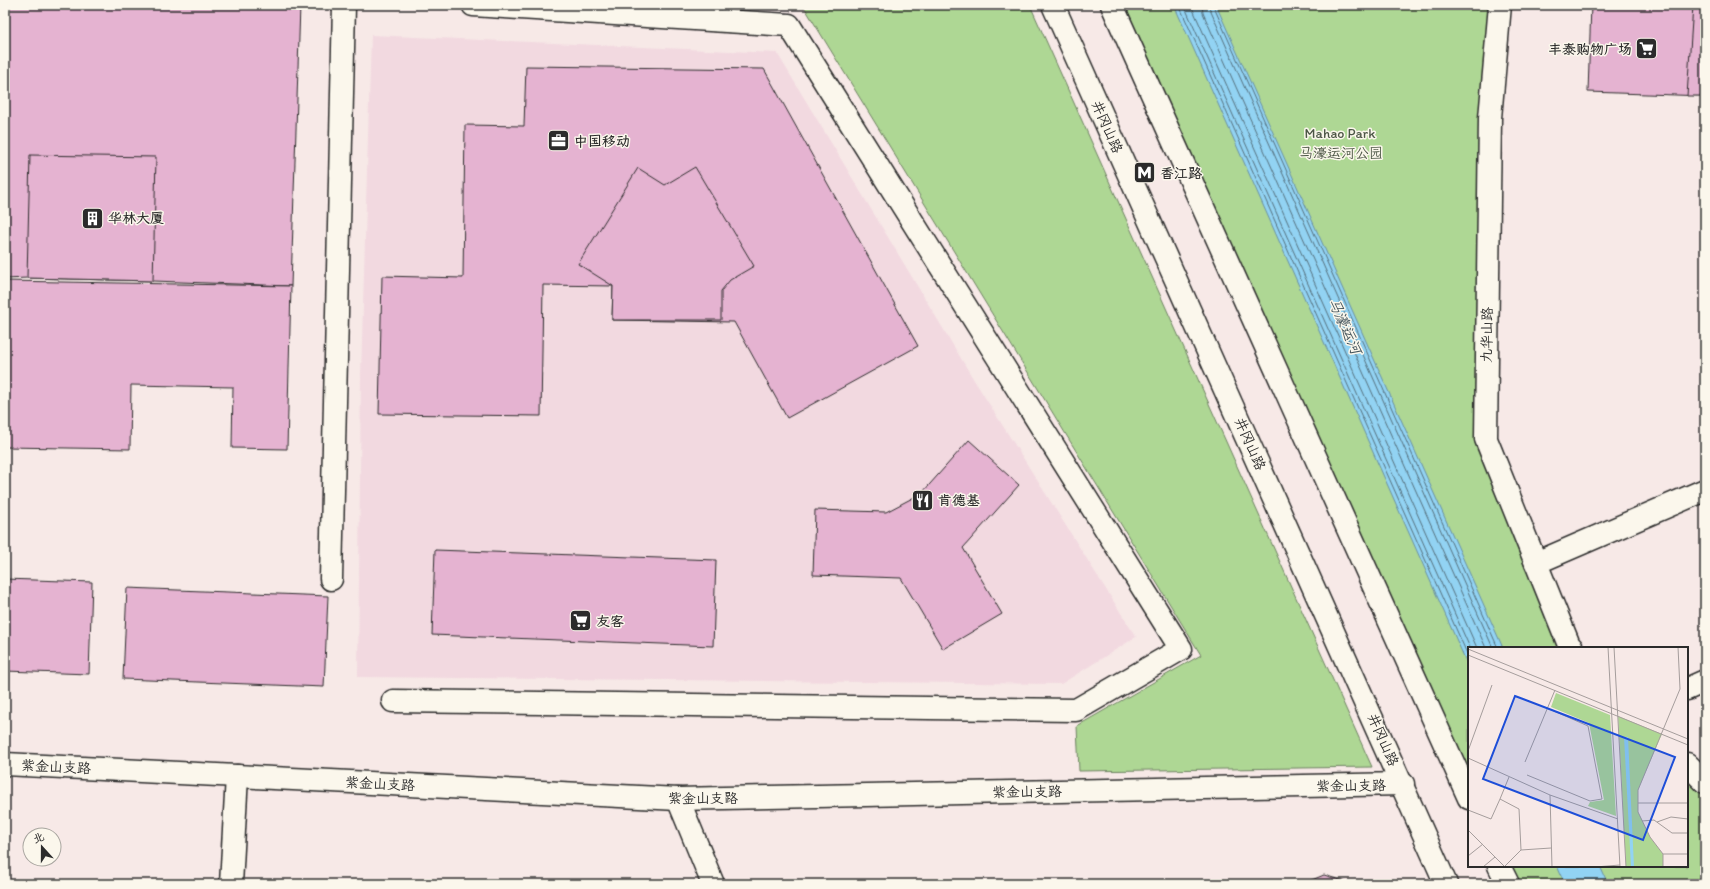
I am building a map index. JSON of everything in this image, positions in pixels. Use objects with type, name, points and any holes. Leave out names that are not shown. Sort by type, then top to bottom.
[{"type":"street","points":[[330,579],[344,5]]},
{"type":"street","points":[[393,701],[1076,710],[1181,649],[789,24],[473,5]]},
{"type":"street","name":"井冈山路","points":[[1053,5],[1403,784],[1446,884]]},
{"type":"street","points":[[1112,5],[1468,796]]},
{"type":"street","name":"九华山路","points":[[1500,5],[1490,118],[1486,440],[1571,647]]},
{"type":"street","points":[[1536,563],[1705,490]]},
{"type":"street","points":[[1688,688],[1705,680]]},
{"type":"street","name":"紫金山支路","points":[[5,764],[678,799],[1403,784]]},
{"type":"street","points":[[1688,765],[1705,782]]},
{"type":"street","points":[[231,884],[236,776]]},
{"type":"street","points":[[678,799],[713,884]]},
{"type":"street","points":[[1500,867],[1508,884]]},
{"type":"shaded area","points":[[371,35],[777,53],[974,380],[1136,637],[1061,684],[358,677],[361,374]]},
{"type":"green space","points":[[803,5],[1030,5],[1372,767],[1079,771],[1077,726],[1201,655]]},
{"type":"green space","name":"马濠运河公园","points":[[1112,5],[1500,5],[1486,439],[1572,647],[1468,647],[1468,801]]},
{"type":"green space","points":[[1688,765],[1705,782],[1705,884],[1505,884],[1497,867],[1688,867]]},
{"type":"water","name":"马濠运河","points":[[1174,5],[1216,5],[1503,647],[1468,647],[1468,666]]},
{"type":"water","points":[[1557,867],[1600,867],[1608,884],[1565,884]]},
{"type":"building","points":[[5,5],[300,5],[291,286],[153,281],[27,278],[5,279]]},
{"type":"building","name":"丰泰购物广场","points":[[1591,5],[1705,5],[1705,96],[1588,92]]},
{"type":"building","points":[[1693,5],[1705,5],[1705,96],[1687,96]]},
{"type":"building","points":[[526,66],[764,69],[918,346],[787,418],[734,322],[612,320],[613,286],[543,285],[541,416],[379,414],[382,276],[463,278],[465,125],[524,126]]},
{"type":"building","name":"华林大厦","points":[[30,155],[156,157],[153,281],[27,278]]},
{"type":"building","points":[[695,167],[754,266],[730,280],[721,291],[721,320],[612,320],[613,286],[578,264],[638,168],[665,185]]},
{"type":"building","points":[[5,281],[291,286],[287,449],[232,448],[233,387],[131,385],[130,449],[5,447]]},
{"type":"building","points":[[969,440],[1019,485],[963,548],[1002,614],[943,649],[901,578],[813,575],[815,510],[886,512],[922,493]]},
{"type":"building","points":[[435,550],[716,560],[713,646],[432,635]]},
{"type":"building","points":[[5,579],[92,582],[89,674],[5,671]]},
{"type":"building","points":[[127,588],[328,596],[324,687],[123,679]]},
{"type":"building","points":[[1324,875],[1353,884],[1302,884]]},
{"type":"place","name":"丰泰购物广场","points":[[1647,49]]},
{"type":"place","name":"中国移动","points":[[558,141]]},
{"type":"place","name":"香江路","points":[[1144,173]]},
{"type":"place","name":"华林大厦","points":[[92,218]]},
{"type":"place","name":"肯德基","points":[[922,500]]},
{"type":"place","name":"友客","points":[[581,621]]},
{"type":"park label","name":"Mahao Park","points":[[1340,133]]}]
